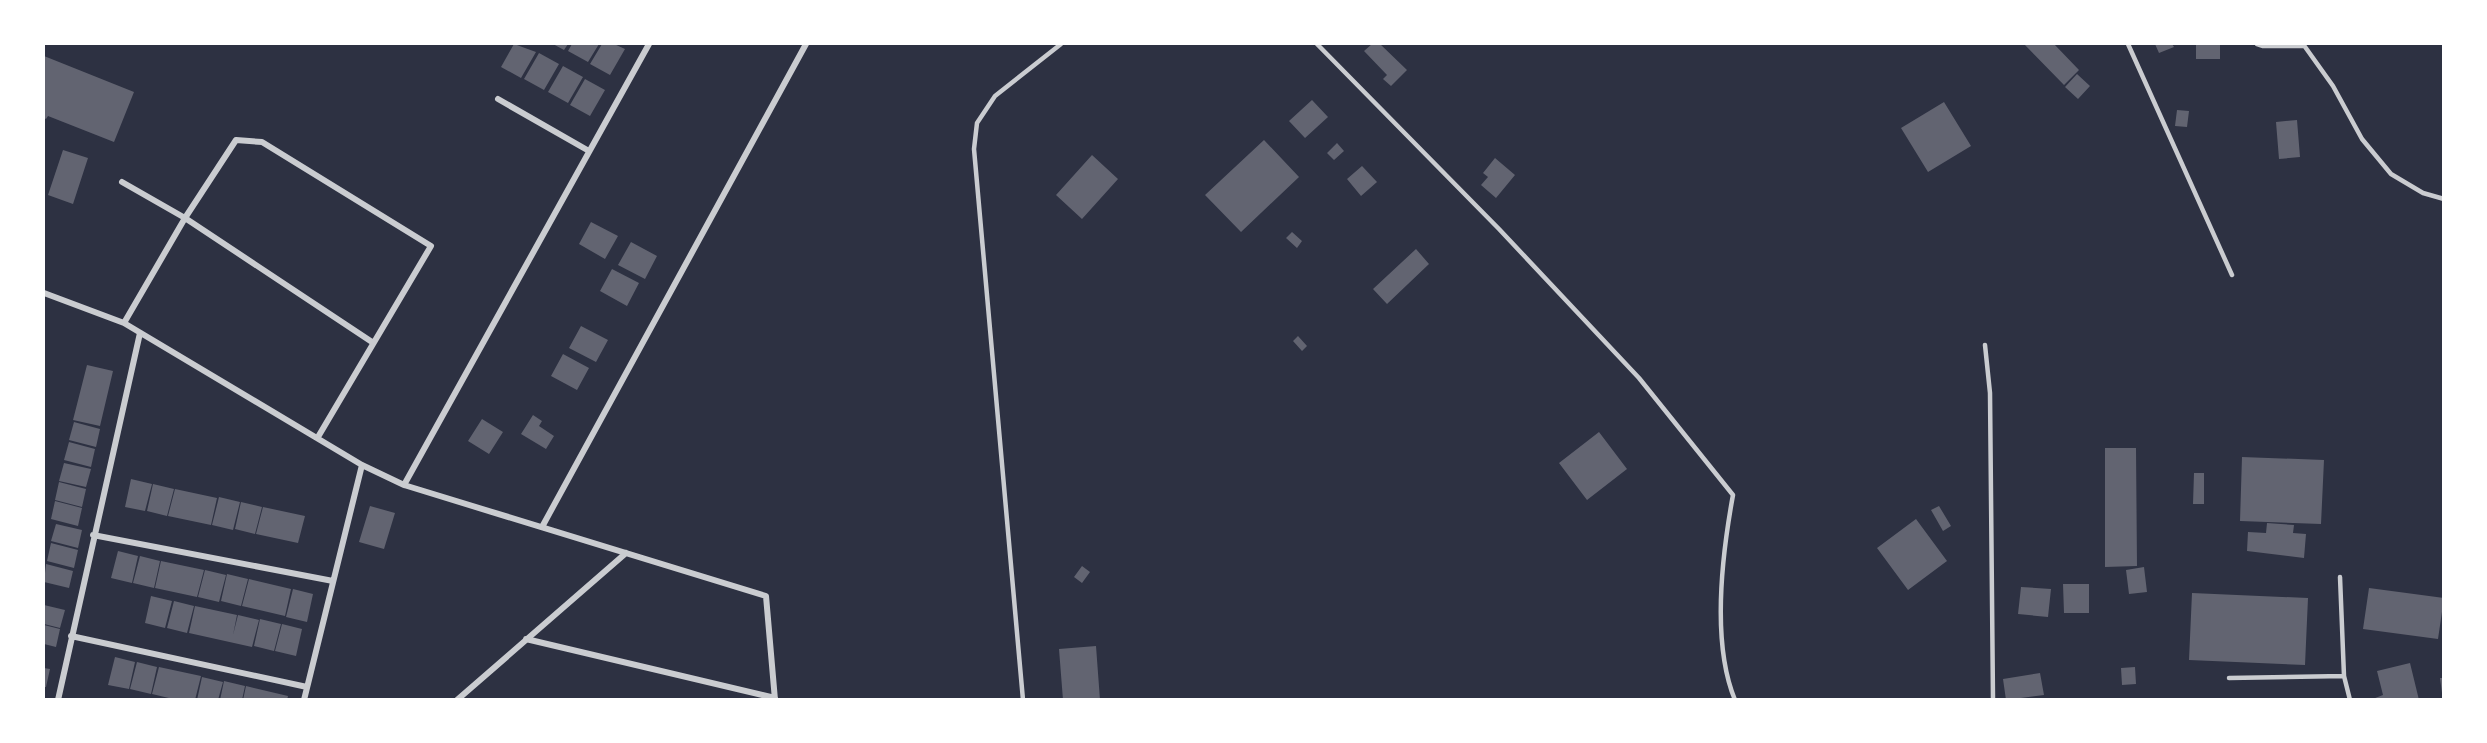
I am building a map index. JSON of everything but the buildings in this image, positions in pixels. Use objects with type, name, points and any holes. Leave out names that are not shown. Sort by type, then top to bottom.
[{"type":"street","points":[[404,485],[649,44]]},
{"type":"street","points":[[542,527],[806,44]]},
{"type":"street","points":[[498,99],[589,151]]},
{"type":"street","points":[[124,323],[185,218],[236,140],[262,142],[431,246],[372,342],[318,437]]},
{"type":"street","points":[[122,182],[185,218],[372,342]]},
{"type":"street","points":[[44,293],[124,323],[362,465],[404,485],[766,596],[775,699],[526,639]]},
{"type":"street","points":[[58,699],[140,333]]},
{"type":"street","points":[[304,699],[362,465]]},
{"type":"street","points":[[93,535],[333,581]]},
{"type":"street","points":[[457,699],[626,553]]},
{"type":"street","points":[[71,636],[307,687]]},
{"type":"lane","points":[[1023,699],[974,150],[977,123],[994,96],[1061,44]]},
{"type":"lane","points":[[1317,44],[1499,229],[1639,378],[1733,495],[1725,537],[1720,618],[1730,686],[1735,699]]},
{"type":"lane","points":[[2128,44],[2232,275]]},
{"type":"lane","points":[[2257,44],[2263,46],[2303,45],[2333,86],[2362,139],[2391,174],[2423,193],[2444,199]]},
{"type":"lane","points":[[1985,345],[1990,393],[1993,699]]},
{"type":"lane","points":[[2340,577],[2344,676],[2350,699]]},
{"type":"lane","points":[[2229,678],[2344,676]]}]
